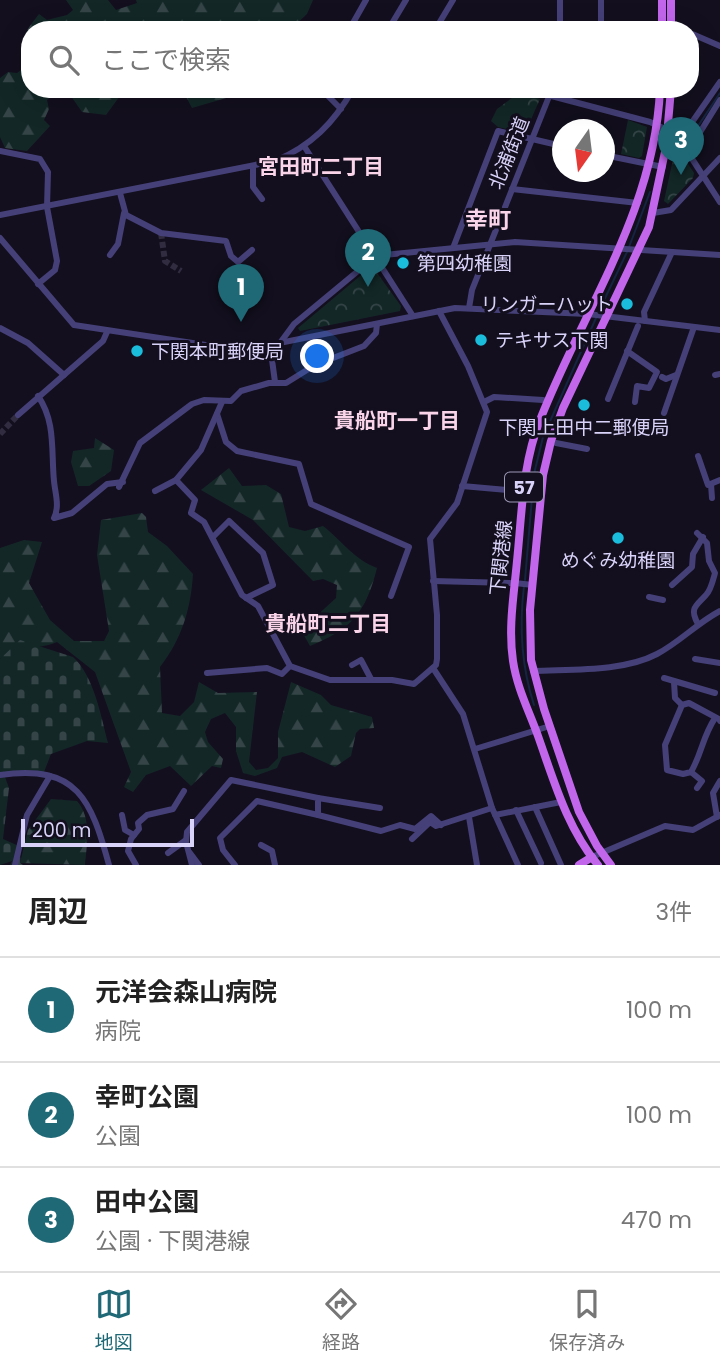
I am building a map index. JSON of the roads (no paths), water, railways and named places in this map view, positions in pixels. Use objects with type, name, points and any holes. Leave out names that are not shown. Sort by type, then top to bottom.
[{"type":"main road","points":[[662,0],[665,21]]},
{"type":"main road","points":[[667,21],[671,0]]},
{"type":"main road","name":"下関港線","points":[[594,862],[561,802],[520,691],[529,626],[539,493],[551,441],[553,404],[597,315],[638,203],[659,126],[660,98]]},
{"type":"main road","name":"下関港線","points":[[611,865],[579,812],[533,671],[523,662],[510,642],[523,492],[532,443],[597,315],[636,250],[653,213],[663,167],[670,98]]},
{"type":"main road","points":[[579,865],[594,862],[603,855]]},
{"type":"street","points":[[354,21],[366,0]]},
{"type":"street","points":[[393,21],[406,0]]},
{"type":"street","points":[[440,21],[453,0]]},
{"type":"street","points":[[560,0],[560,21]]},
{"type":"street","points":[[601,0],[601,21]]},
{"type":"street","points":[[699,37],[720,46]]},
{"type":"street","points":[[681,138],[720,82]]},
{"type":"street","points":[[330,98],[341,109]]},
{"type":"street","points":[[0,215],[275,161],[322,133],[348,98]]},
{"type":"street","name":"北浦街道","points":[[469,308],[470,296],[548,98]]},
{"type":"street","points":[[569,98],[659,126],[681,138],[720,202]]},
{"type":"street","points":[[689,150],[720,100]]},
{"type":"street","points":[[453,248],[498,131],[552,143]]},
{"type":"street","points":[[304,146],[413,316]]},
{"type":"street","points":[[0,150],[42,160],[48,172],[47,207],[57,268],[38,284]]},
{"type":"street","points":[[615,157],[663,167]]},
{"type":"street","points":[[653,213],[671,209],[720,158]]},
{"type":"street","points":[[253,167],[253,187],[262,199]]},
{"type":"street","points":[[512,189],[638,203]]},
{"type":"street","points":[[110,255],[118,244],[124,213],[120,193]]},
{"type":"street","points":[[124,213],[143,226],[161,233],[226,241],[231,256],[238,262],[252,250]]},
{"type":"street","points":[[0,238],[74,326],[232,349],[270,345],[439,311],[469,308],[597,315],[720,330]]},
{"type":"street","points":[[280,343],[284,334],[294,324],[376,257],[515,242],[720,255]]},
{"type":"street","points":[[645,321],[644,313],[672,252]]},
{"type":"street","points":[[176,480],[195,500],[191,513],[201,518],[246,598],[258,607],[290,666],[330,680],[371,679],[414,684],[433,668],[437,659],[438,634],[429,550],[431,535],[455,508],[485,420],[484,402],[439,311]]},
{"type":"street","points":[[38,396],[46,410],[53,440],[57,498],[54,518],[72,513],[107,484],[121,485],[140,443],[192,404],[204,400],[222,402],[238,398],[245,390],[275,382],[286,383],[315,365],[364,345],[376,333],[377,324]]},
{"type":"street","points":[[608,399],[638,326]]},
{"type":"street","points":[[664,413],[694,327]]},
{"type":"street","points":[[0,328],[28,343],[64,375]]},
{"type":"street","points":[[18,415],[103,341],[107,332]]},
{"type":"street","points":[[270,345],[275,382]]},
{"type":"street","points":[[627,351],[657,372],[649,388],[637,386],[635,402]]},
{"type":"street","points":[[662,377],[666,379],[676,375]]},
{"type":"street","points":[[484,402],[494,397],[553,404]]},
{"type":"street","points":[[155,491],[176,480],[201,450],[222,402]]},
{"type":"street","points":[[217,414],[226,442],[237,451],[299,464],[311,504],[408,547],[391,596]]},
{"type":"street","points":[[556,443],[587,449]]},
{"type":"street","points":[[698,456],[708,485],[720,480]]},
{"type":"street","points":[[711,484],[712,498]]},
{"type":"street","points":[[462,486],[539,493]]},
{"type":"street","points":[[213,537],[229,521],[263,553],[273,584],[246,598]]},
{"type":"street","points":[[672,585],[692,567],[693,554],[700,535],[709,561],[718,568],[708,593],[694,607],[693,613],[698,624]]},
{"type":"street","points":[[433,581],[531,584]]},
{"type":"street","points":[[649,597],[663,600]]},
{"type":"street","points":[[533,671],[634,662],[659,653],[720,611]]},
{"type":"street","points":[[352,664],[361,660],[371,679]]},
{"type":"street","points":[[695,660],[720,663]]},
{"type":"street","points":[[207,673],[267,668],[282,674],[290,666]]},
{"type":"street","points":[[433,668],[463,714],[493,811],[518,865]]},
{"type":"street","points":[[664,678],[715,693]]},
{"type":"street","points":[[674,682],[674,698],[682,705]]},
{"type":"street","points":[[682,705],[690,703],[718,720],[701,740],[697,762],[691,772]]},
{"type":"street","points":[[682,705],[665,745],[666,764],[669,772],[691,772],[702,781],[697,788]]},
{"type":"street","points":[[475,749],[550,726]]},
{"type":"street","points":[[0,775],[28,773],[50,776],[68,783],[85,798],[102,834],[109,865]]},
{"type":"street","points":[[15,865],[27,815],[50,776]]},
{"type":"street","points":[[168,853],[186,840],[191,827],[231,780],[380,808]]},
{"type":"street","points":[[603,855],[609,848],[666,825],[693,830],[719,816],[713,793],[720,781]]},
{"type":"street","points":[[136,865],[128,853],[139,829],[138,823],[147,815],[175,807],[184,788]]},
{"type":"street","points":[[318,798],[318,814]]},
{"type":"street","points":[[236,865],[226,855],[220,838],[257,802],[318,814],[381,831],[400,825],[415,829],[431,816],[441,825]]},
{"type":"street","points":[[412,839],[430,822],[436,826],[493,811],[561,802]]},
{"type":"street","points":[[535,807],[561,865]]},
{"type":"street","points":[[516,810],[540,864],[555,851]]},
{"type":"street","points":[[122,815],[125,830],[134,835]]},
{"type":"street","points":[[469,817],[477,865]]},
{"type":"street","points":[[186,840],[192,865]]},
{"type":"street","points":[[261,845],[272,851],[275,865]]},
{"type":"street","points":[[189,852],[199,865]]},
{"type":"waterway","points":[[690,138],[720,93]]},
{"type":"waterway","points":[[629,247],[650,192]]},
{"type":"waterway","points":[[598,313],[627,252]]},
{"type":"waterway","points":[[525,580],[534,474],[543,437],[596,318]]},
{"type":"waterway","points":[[524,586],[522,646],[534,705]]},
{"type":"tunnel","points":[[161,233],[165,261],[181,271]]},
{"type":"tunnel","points":[[0,434],[18,415]]},
{"type":"place","name":"田中公園","points":[[681,175]]},
{"type":"place","name":"第四幼稚園","points":[[403,263]]},
{"type":"place","name":"幸町公園","points":[[368,287]]},
{"type":"place","name":"リンガーハット","points":[[627,304]]},
{"type":"place","name":"元洋会森山病院","points":[[241,322]]},
{"type":"place","name":"テキサス下関","points":[[481,340]]},
{"type":"place","name":"下関本町郵便局","points":[[137,351]]},
{"type":"place","name":"下関上田中二郵便局","points":[[584,405]]},
{"type":"place","name":"めぐみ幼稚園","points":[[618,538]]},
{"type":"district","name":"宮田町二丁目","points":[[321,166]]},
{"type":"district","name":"幸町","points":[[488,220]]},
{"type":"district","name":"貴船町一丁目","points":[[397,420]]},
{"type":"district","name":"貴船町二丁目","points":[[328,623]]}]
